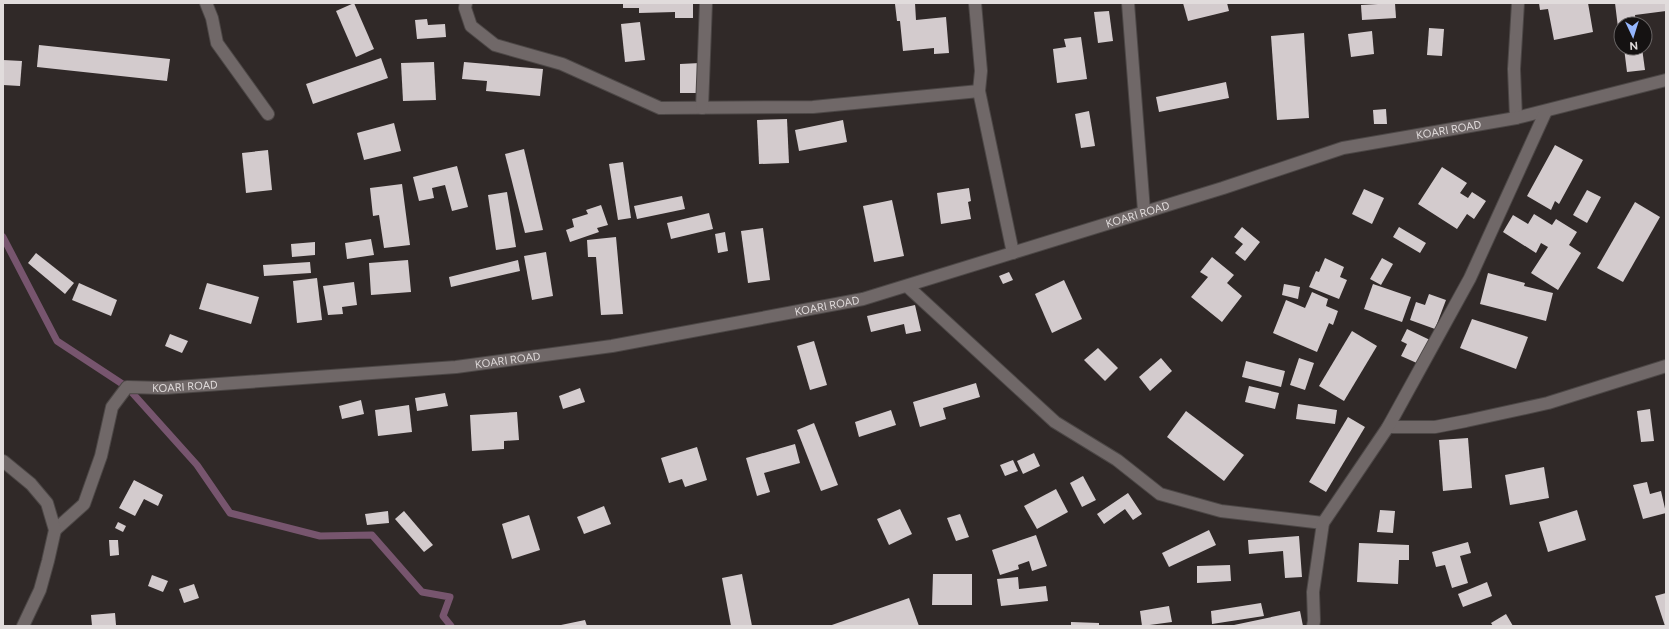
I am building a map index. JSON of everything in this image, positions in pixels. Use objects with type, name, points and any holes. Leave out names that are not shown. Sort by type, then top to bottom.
[{"type":"street","points":[[206,3],[212,18],[217,43],[268,114]]},
{"type":"street","points":[[466,3],[465,8],[471,26],[495,45],[562,64],[660,108],[813,107],[979,91]]},
{"type":"street","points":[[702,108],[706,3]]},
{"type":"street","points":[[976,3],[981,71],[979,91],[1013,253]]},
{"type":"street","points":[[1128,3],[1144,211]]},
{"type":"street","points":[[1516,118],[1514,69],[1518,3]]},
{"type":"street","name":"KOARI ROAD","points":[[55,530],[84,504],[101,456],[112,407],[127,387],[164,388],[456,367],[612,346],[863,299],[1144,211],[1223,188],[1342,148],[1516,118],[1666,80]]},
{"type":"street","points":[[1316,624],[1313,592],[1323,523],[1388,427],[1470,278],[1546,111]]},
{"type":"street","points":[[906,286],[1055,422],[1117,460],[1160,494],[1221,511],[1323,523]]},
{"type":"street","points":[[1388,427],[1435,427],[1473,420],[1548,403],[1666,366]]},
{"type":"street","points":[[3,461],[31,484],[48,503],[55,530],[40,590],[23,626]]},
{"type":"building","points":[[354,3],[374,49],[356,57],[336,11]]},
{"type":"building","points":[[623,3],[693,3],[693,18],[675,18],[675,12],[639,13],[639,8],[623,8]]},
{"type":"building","points":[[915,3],[916,20],[946,17],[949,53],[934,54],[934,48],[903,51],[900,21],[897,21],[895,4]]},
{"type":"building","points":[[1183,3],[1227,3],[1229,11],[1188,21]]},
{"type":"building","points":[[1395,3],[1396,18],[1362,20],[1361,5]]},
{"type":"building","points":[[1539,3],[1588,3],[1593,32],[1554,40],[1548,9],[1540,10]]},
{"type":"building","points":[[1615,3],[1666,3],[1666,11],[1635,16],[1617,16]]},
{"type":"building","points":[[1109,11],[1113,41],[1098,43],[1094,12]]},
{"type":"building","points":[[427,19],[428,25],[445,24],[446,37],[417,39],[415,20]]},
{"type":"building","points":[[640,22],[645,60],[625,62],[621,24]]},
{"type":"building","points":[[1429,28],[1444,29],[1442,56],[1427,55]]},
{"type":"building","points":[[1372,31],[1374,54],[1351,57],[1348,34]]},
{"type":"building","points":[[1304,33],[1309,118],[1277,120],[1271,36]]},
{"type":"building","points":[[1081,37],[1087,79],[1057,83],[1053,49],[1066,47],[1064,39]]},
{"type":"building","points":[[39,45],[170,59],[167,81],[37,67]]},
{"type":"building","points":[[1625,56],[1643,56],[1645,70],[1627,72]]},
{"type":"building","points":[[381,58],[388,78],[313,104],[306,84]]},
{"type":"building","points":[[3,60],[22,61],[20,86],[3,85]]},
{"type":"building","points":[[434,62],[436,100],[403,101],[401,63]]},
{"type":"building","points":[[464,62],[543,69],[540,96],[486,91],[487,81],[462,79]]},
{"type":"building","points":[[700,63],[700,93],[680,93],[680,64]]},
{"type":"building","points":[[1226,82],[1229,98],[1159,112],[1156,97]]},
{"type":"building","points":[[1386,109],[1387,124],[1374,124],[1373,110]]},
{"type":"building","points":[[1089,111],[1095,146],[1081,148],[1075,114]]},
{"type":"building","points":[[787,119],[789,163],[759,164],[757,120]]},
{"type":"building","points":[[843,120],[847,142],[799,151],[795,130]]},
{"type":"building","points":[[394,123],[401,151],[364,160],[357,133]]},
{"type":"building","points":[[1555,145],[1583,160],[1559,204],[1555,201],[1551,210],[1527,196]]},
{"type":"building","points":[[524,149],[543,230],[525,233],[505,154]]},
{"type":"building","points":[[268,150],[272,190],[246,193],[242,153]]},
{"type":"building","points":[[623,162],[631,218],[618,220],[609,164]]},
{"type":"building","points":[[457,166],[468,207],[452,211],[445,185],[432,188],[434,198],[419,201],[413,177]]},
{"type":"building","points":[[1442,167],[1467,183],[1460,193],[1468,198],[1472,192],[1486,201],[1474,219],[1467,214],[1457,229],[1418,204]]},
{"type":"building","points":[[402,184],[410,245],[384,248],[379,215],[373,216],[370,188]]},
{"type":"building","points":[[969,188],[971,201],[968,202],[971,219],[941,224],[937,193]]},
{"type":"building","points":[[1364,189],[1384,198],[1372,224],[1352,214]]},
{"type":"building","points":[[1587,190],[1601,197],[1587,223],[1573,215]]},
{"type":"building","points":[[507,192],[516,247],[496,250],[488,195]]},
{"type":"building","points":[[682,196],[685,209],[637,219],[634,206]]},
{"type":"building","points":[[892,200],[904,256],[874,262],[863,206]]},
{"type":"building","points":[[1635,202],[1660,217],[1623,282],[1597,268]]},
{"type":"building","points":[[601,205],[608,225],[597,228],[599,232],[570,242],[566,230],[574,227],[572,219],[588,214],[586,210]]},
{"type":"building","points":[[709,213],[713,229],[671,239],[667,223]]},
{"type":"building","points":[[1534,214],[1552,225],[1556,219],[1577,232],[1569,245],[1581,253],[1558,290],[1531,273],[1548,247],[1541,243],[1536,253],[1503,232],[1513,215],[1528,224]]},
{"type":"building","points":[[1242,227],[1260,242],[1245,261],[1235,253],[1243,244],[1234,237]]},
{"type":"building","points":[[1399,227],[1426,243],[1420,253],[1393,237]]},
{"type":"building","points":[[763,228],[770,280],[748,283],[741,231]]},
{"type":"building","points":[[725,232],[728,251],[718,253],[715,234]]},
{"type":"building","points":[[616,237],[623,314],[601,315],[596,257],[588,257],[587,240]]},
{"type":"building","points":[[371,239],[374,255],[347,259],[345,243]]},
{"type":"building","points":[[315,242],[315,255],[292,257],[291,244]]},
{"type":"building","points":[[546,252],[553,296],[532,300],[524,256]]},
{"type":"building","points":[[36,253],[74,283],[65,294],[28,263]]},
{"type":"building","points":[[1212,257],[1234,275],[1227,283],[1242,296],[1222,322],[1191,297],[1208,277],[1200,272]]},
{"type":"building","points":[[1325,258],[1344,267],[1340,277],[1347,280],[1339,299],[1309,287],[1316,271],[1319,272]]},
{"type":"building","points":[[1382,258],[1393,264],[1381,285],[1370,279]]},
{"type":"building","points":[[408,260],[411,292],[371,295],[369,263]]},
{"type":"building","points":[[518,260],[520,271],[451,287],[449,277]]},
{"type":"building","points":[[310,262],[311,273],[264,276],[263,265]]},
{"type":"building","points":[[1009,272],[1013,280],[1003,284],[999,276]]},
{"type":"building","points":[[1488,273],[1525,283],[1524,286],[1553,293],[1546,321],[1480,304]]},
{"type":"building","points":[[317,278],[322,320],[297,323],[293,281]]},
{"type":"building","points":[[1064,280],[1082,319],[1052,333],[1035,294]]},
{"type":"building","points":[[354,282],[357,305],[342,307],[343,314],[328,315],[323,286]]},
{"type":"building","points":[[79,283],[117,300],[111,316],[72,300]]},
{"type":"building","points":[[207,283],[259,297],[251,324],[199,309]]},
{"type":"building","points":[[1284,284],[1300,287],[1298,299],[1282,295]]},
{"type":"building","points":[[1373,284],[1411,297],[1402,322],[1364,309]]},
{"type":"building","points":[[1312,292],[1328,299],[1326,306],[1338,311],[1333,325],[1329,323],[1317,352],[1273,333],[1286,300],[1305,308]]},
{"type":"building","points":[[1429,294],[1446,300],[1435,329],[1410,320],[1416,302],[1425,305]]},
{"type":"building","points":[[915,305],[921,331],[906,334],[904,324],[871,332],[867,316]]},
{"type":"building","points":[[1472,319],[1528,337],[1516,369],[1460,348]]},
{"type":"building","points":[[1407,329],[1430,340],[1419,364],[1401,356],[1407,344],[1401,341]]},
{"type":"building","points":[[1352,331],[1377,346],[1344,401],[1319,386]]},
{"type":"building","points":[[170,334],[188,341],[182,353],[165,346]]},
{"type":"building","points":[[814,341],[827,385],[810,390],[797,346]]},
{"type":"building","points":[[1098,348],[1118,368],[1105,381],[1084,360]]},
{"type":"building","points":[[1161,358],[1172,371],[1150,391],[1139,377]]},
{"type":"building","points":[[1299,358],[1314,363],[1305,390],[1290,385]]},
{"type":"building","points":[[1246,361],[1285,371],[1281,387],[1242,377]]},
{"type":"building","points":[[976,383],[980,397],[943,408],[946,419],[920,427],[913,402]]},
{"type":"building","points":[[1249,386],[1279,393],[1275,409],[1245,402]]},
{"type":"building","points":[[580,388],[585,402],[563,409],[559,396]]},
{"type":"building","points":[[445,393],[448,406],[417,411],[415,398]]},
{"type":"building","points":[[361,400],[364,414],[342,419],[339,406]]},
{"type":"building","points":[[1298,404],[1337,410],[1335,424],[1296,419]]},
{"type":"building","points":[[409,405],[412,432],[378,436],[375,410]]},
{"type":"building","points":[[1650,409],[1654,441],[1641,442],[1637,411]]},
{"type":"building","points":[[891,410],[896,425],[859,437],[855,422]]},
{"type":"building","points":[[1186,411],[1244,455],[1224,481],[1167,437]]},
{"type":"building","points":[[517,412],[519,440],[504,441],[504,449],[472,451],[470,415]]},
{"type":"building","points":[[1348,417],[1365,427],[1326,492],[1309,482]]},
{"type":"building","points":[[814,423],[838,485],[821,491],[797,430]]},
{"type":"building","points":[[1468,438],[1472,488],[1443,491],[1439,440]]},
{"type":"building","points":[[795,444],[800,463],[764,473],[770,492],[757,496],[746,458]]},
{"type":"building","points":[[697,447],[707,480],[685,487],[682,479],[669,483],[661,458]]},
{"type":"building","points":[[1034,453],[1040,466],[1023,474],[1017,461]]},
{"type":"building","points":[[1013,460],[1018,471],[1005,476],[1000,465]]},
{"type":"building","points":[[1544,467],[1549,498],[1510,505],[1505,475]]},
{"type":"building","points":[[1083,476],[1096,500],[1082,507],[1070,483]]},
{"type":"building","points":[[134,480],[163,495],[158,506],[144,499],[135,516],[119,508]]},
{"type":"building","points":[[1647,482],[1650,494],[1661,491],[1666,513],[1643,519],[1633,485]]},
{"type":"building","points":[[1056,489],[1068,512],[1037,529],[1024,506]]},
{"type":"building","points":[[1128,493],[1142,514],[1133,520],[1125,509],[1104,524],[1097,514]]},
{"type":"building","points":[[604,506],[611,524],[584,534],[577,517]]},
{"type":"building","points":[[900,509],[912,534],[889,545],[877,519]]},
{"type":"building","points":[[1380,510],[1395,511],[1393,533],[1377,532]]},
{"type":"building","points":[[1577,510],[1586,540],[1548,552],[1539,522]]},
{"type":"building","points":[[388,511],[389,523],[367,525],[365,514]]},
{"type":"building","points":[[404,511],[433,545],[424,552],[395,519]]},
{"type":"building","points":[[960,514],[969,537],[956,541],[947,518]]},
{"type":"building","points":[[529,515],[540,550],[512,559],[502,524]]},
{"type":"building","points":[[118,522],[126,526],[123,532],[115,528]]},
{"type":"building","points":[[1209,530],[1216,545],[1169,567],[1162,553]]},
{"type":"building","points":[[1036,535],[1047,566],[1032,571],[1029,561],[1018,565],[1019,569],[1000,575],[992,550]]},
{"type":"building","points":[[1299,536],[1302,577],[1285,578],[1283,551],[1249,554],[1248,540]]},
{"type":"building","points":[[109,540],[118,540],[119,555],[110,556]]},
{"type":"building","points":[[1468,542],[1471,553],[1460,556],[1468,583],[1452,588],[1445,565],[1436,567],[1432,552]]},
{"type":"building","points":[[1359,543],[1409,545],[1409,560],[1399,560],[1398,584],[1357,582]]},
{"type":"building","points":[[1230,565],[1231,581],[1197,583],[1197,566]]},
{"type":"building","points":[[742,574],[752,626],[731,626],[722,578]]},
{"type":"building","points":[[933,574],[972,574],[972,605],[932,605]]},
{"type":"building","points":[[152,575],[168,581],[163,592],[148,586]]},
{"type":"building","points":[[1018,577],[1019,589],[1046,586],[1048,601],[1001,606],[997,579]]},
{"type":"building","points":[[1487,582],[1492,596],[1463,607],[1458,594]]},
{"type":"building","points":[[194,584],[199,598],[184,603],[179,589]]},
{"type":"building","points":[[1666,593],[1666,626],[1665,626],[1655,596]]},
{"type":"building","points":[[909,598],[919,626],[829,626]]},
{"type":"building","points":[[1261,603],[1264,616],[1212,624],[1211,611]]},
{"type":"building","points":[[1169,606],[1172,622],[1142,626],[1140,611]]},
{"type":"building","points":[[1300,611],[1303,626],[1234,625]]},
{"type":"building","points":[[115,613],[116,625],[92,626],[91,615]]},
{"type":"building","points":[[1506,614],[1513,626],[1493,626],[1491,623]]},
{"type":"building","points":[[585,620],[587,626],[561,626],[561,625]]},
{"type":"building","points":[[1071,622],[1099,623],[1099,626],[1071,626]]},
{"type":"waterway","points":[[3,237],[57,341],[127,387],[197,465],[230,513],[320,536],[372,535],[422,592],[450,597],[443,616],[451,626]]}]
